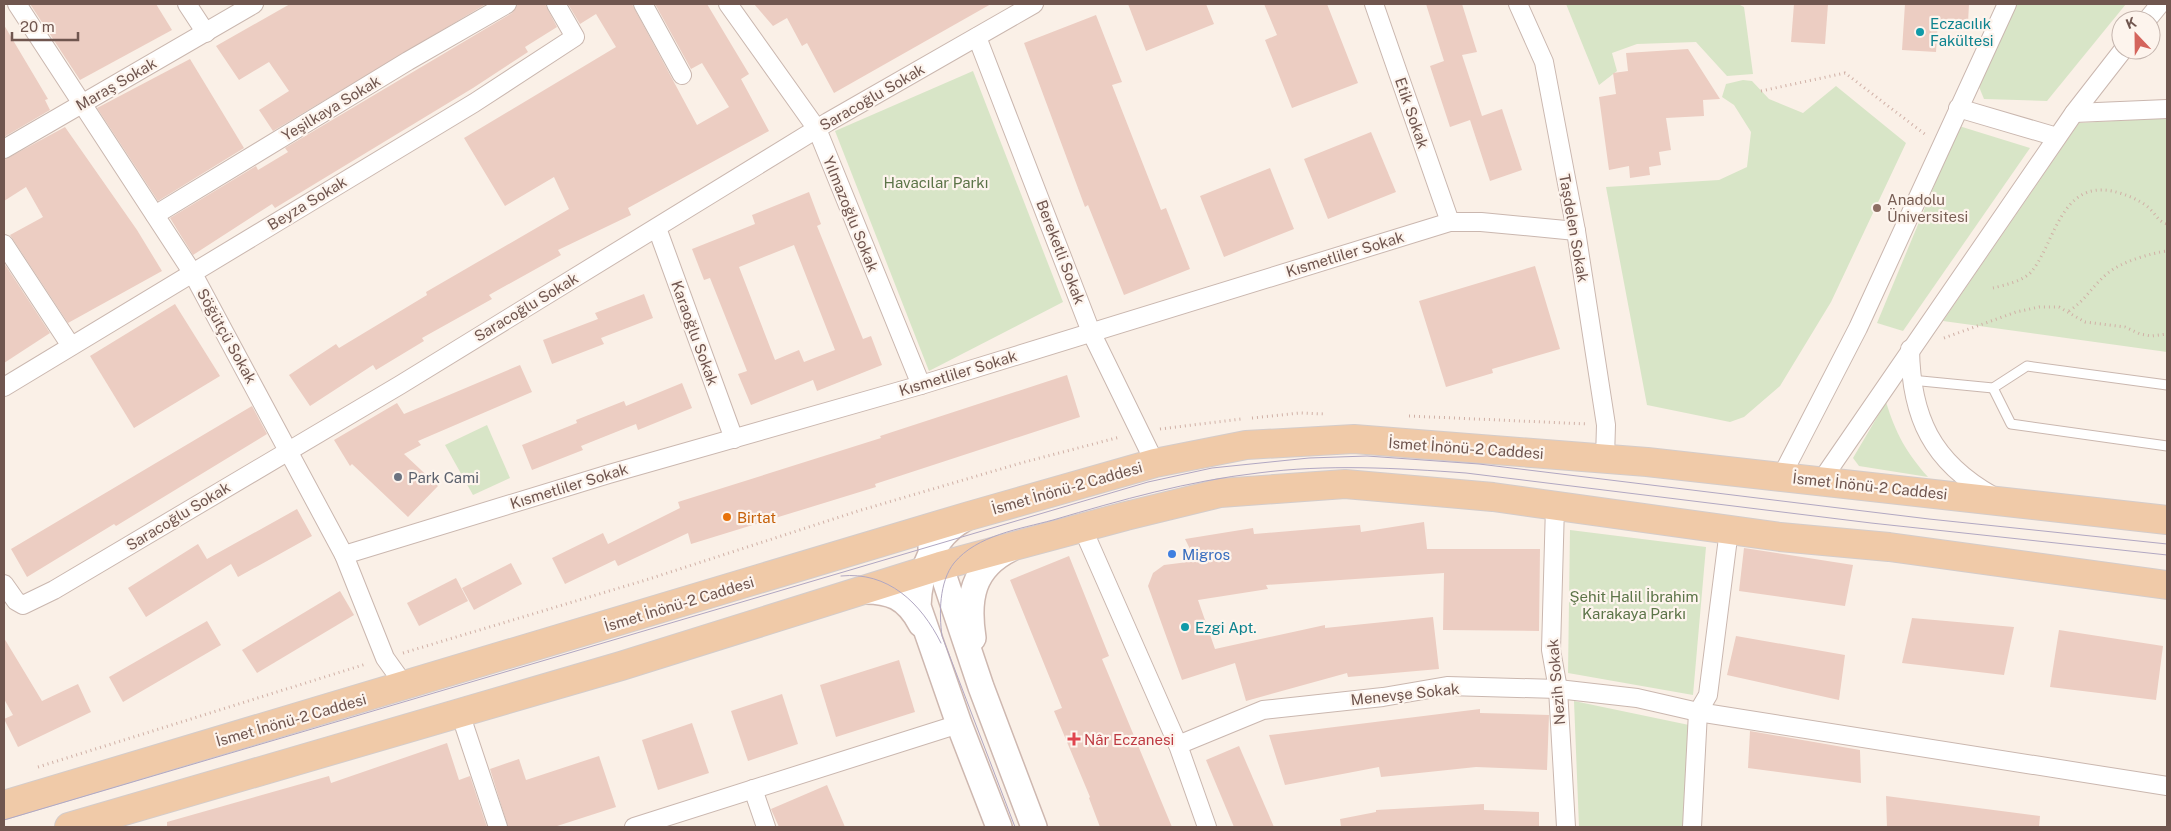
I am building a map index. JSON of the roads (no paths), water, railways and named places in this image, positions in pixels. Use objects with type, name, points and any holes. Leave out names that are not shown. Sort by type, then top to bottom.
[{"type":"main road","name":"İsmet İnönü-2 Caddesi","points":[[4,805],[969,516],[1155,464],[1246,445],[1354,439],[1605,458],[2000,500],[2167,520]]},
{"type":"main road","points":[[69,827],[685,646],[858,591],[932,563],[1026,543],[1082,527],[1220,493],[1345,484],[1493,497],[1729,530],[1889,547],[2167,585]]},
{"type":"street","name":"Söğütçü Sokak","points":[[17,4],[84,103],[192,272],[344,555],[385,658],[405,686]]},
{"type":"street","points":[[187,4],[206,33]]},
{"type":"street","name":"Maraş Sokak","points":[[4,149],[254,4]]},
{"type":"street","name":"Yeşilkaya Sokak","points":[[155,215],[408,61],[507,4]]},
{"type":"street","name":"Beyza Sokak","points":[[4,386],[474,103],[575,37],[556,4]]},
{"type":"street","points":[[643,4],[682,74]]},
{"type":"street","name":"Yılmazoğlu Sokak","points":[[728,4],[817,129],[920,385]]},
{"type":"street","name":"Saracoğlu Sokak","points":[[4,584],[16,601],[23,605],[54,590],[289,450],[817,129],[1034,4]]},
{"type":"street","name":"Etik Sokak","points":[[1374,4],[1450,222]]},
{"type":"street","name":"Taşdelen Sokak","points":[[1518,4],[1544,62],[1576,232],[1606,425],[1605,458]]},
{"type":"street","points":[[1781,476],[1858,328],[2007,4]]},
{"type":"street","name":"Bereketli Sokak","points":[[977,37],[1091,332],[1155,464]]},
{"type":"street","points":[[1821,481],[2057,137],[2115,60]]},
{"type":"street","points":[[1958,108],[2057,137]]},
{"type":"street","points":[[2074,113],[2167,109]]},
{"type":"street","name":"Kısmetliler Sokak","points":[[344,555],[609,474],[920,385],[1450,222],[1481,222],[1576,232]]},
{"type":"street","name":"Karaoğlu Sokak","points":[[656,228],[734,439]]},
{"type":"street","points":[[4,244],[71,346]]},
{"type":"street","points":[[1910,349],[1910,380],[1917,410],[1930,439],[1949,464],[1972,484],[2000,500]]},
{"type":"street","name":"Nezih Sokak","points":[[1555,506],[1551,650],[1558,689],[1566,827]]},
{"type":"street","points":[[969,516],[947,530],[918,589],[918,606],[924,630],[958,724],[999,827]]},
{"type":"street","points":[[1082,527],[1178,745],[1207,827]]},
{"type":"street","points":[[1692,827],[1698,712],[1708,696],[1729,530]]},
{"type":"street","points":[[895,538],[913,538],[929,545],[932,563],[1034,827]]},
{"type":"street","points":[[981,687],[971,625],[973,591],[977,579],[990,562],[996,557],[1026,543]]},
{"type":"street","points":[[858,591],[877,590],[901,598],[910,606],[924,630]]},
{"type":"street","name":"Menevşe Sokak","points":[[1178,745],[1264,710],[1383,697],[1447,686],[1558,689],[1637,698],[1698,712],[2167,786]]},
{"type":"street","points":[[460,713],[498,827]]},
{"type":"street","points":[[634,827],[958,724]]},
{"type":"street","points":[[752,790],[766,827]]},
{"type":"lane","points":[[1910,380],[1993,388],[2027,366],[2167,385]]},
{"type":"lane","points":[[1993,388],[2012,424],[2167,446]]},
{"type":"tram line","points":[[4,820],[1148,482],[1212,468],[1309,458],[1367,456],[1479,464],[1929,519],[2167,544]]},
{"type":"tram line","points":[[1015,827],[942,636],[941,598],[945,579],[954,563],[964,553],[987,539],[1013,530],[1155,492],[1232,476],[1310,468],[1388,468],[1440,471],[1871,523],[2167,555]]},
{"type":"tram line","points":[[841,576],[858,576],[888,584],[913,603],[924,615],[941,643]]},
{"type":"place","name":"Eczacılık Fakültesi","points":[[1920,32]]},
{"type":"place","name":"Anadolu Üniversitesi","points":[[1877,208]]},
{"type":"place","name":"Park Cami","points":[[398,477]]},
{"type":"place","name":"Birtat","points":[[727,517]]},
{"type":"place","name":"Migros","points":[[1172,554]]},
{"type":"place","name":"Ezgi Apt.","points":[[1185,627]]},
{"type":"place","name":"Nâr Eczanesi","points":[[1074,739]]},
{"type":"park label","name":"Havacılar Parkı","points":[[936,182]]},
{"type":"park label","name":"Şehit Halil İbrahim Karakaya Parkı","points":[[1634,604]]}]
